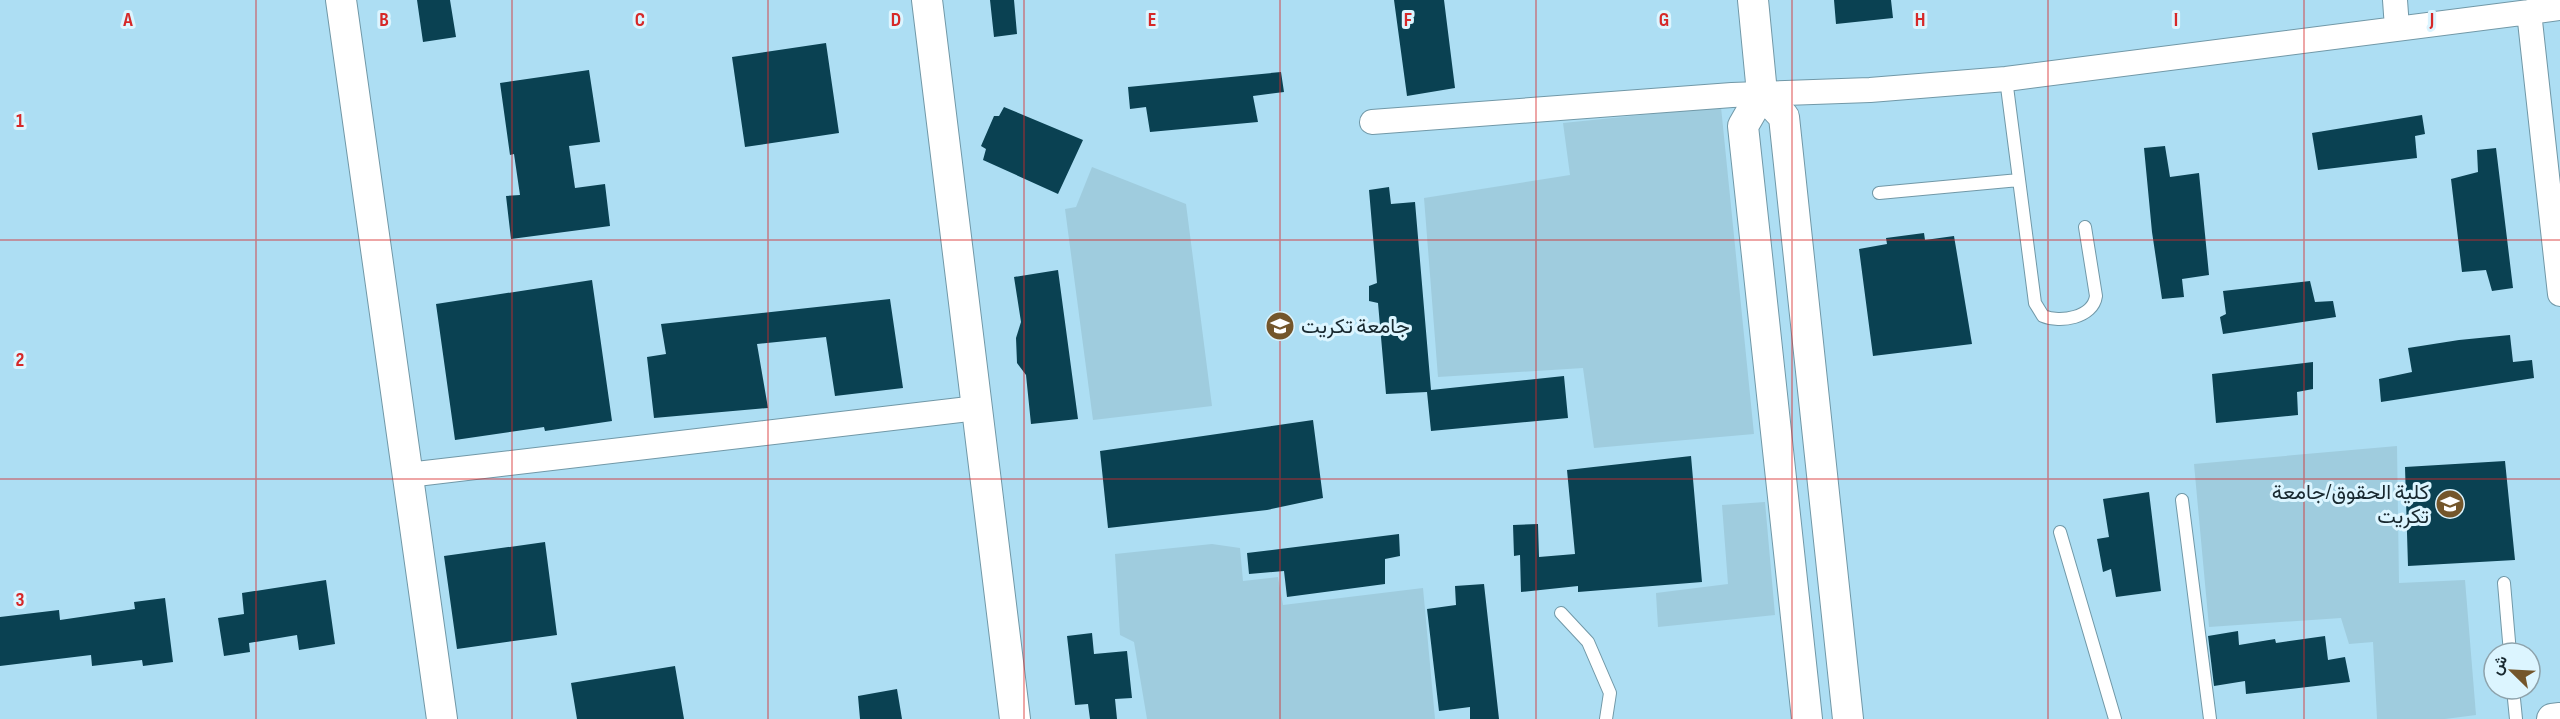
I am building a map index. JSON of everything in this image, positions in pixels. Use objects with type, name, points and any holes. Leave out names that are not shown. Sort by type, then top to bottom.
[{"type":"street","points":[[341,0],[442,719]]},
{"type":"street","points":[[927,0],[1015,719]]},
{"type":"street","points":[[1753,0],[1762,93],[1743,126],[1807,719]]},
{"type":"street","points":[[2395,0],[2397,28]]},
{"type":"street","points":[[1372,122],[1762,93],[1870,90],[2006,79],[2560,8]]},
{"type":"street","points":[[2529,12],[2560,294]]},
{"type":"street","points":[[1762,93],[1785,117],[1848,719]]},
{"type":"street","points":[[408,475],[977,408]]},
{"type":"street","points":[[2552,719],[2560,718]]},
{"type":"lane","points":[[2006,79],[2035,303],[2038,310],[2047,318],[2083,315],[2094,304],[2095,292],[2085,227]]},
{"type":"lane","points":[[1878,193],[2019,180]]},
{"type":"lane","points":[[2182,500],[2210,719]]},
{"type":"lane","points":[[2060,532],[2115,719]]},
{"type":"lane","points":[[2505,583],[2509,641]]},
{"type":"lane","points":[[1561,613],[1588,642],[1610,693],[1606,719]]},
{"type":"lane","points":[[2514,701],[2516,719]]},
{"type":"shaded area","name":"جامعة تكريت","points":[[0,0],[2560,0],[2560,719],[0,719]]},
{"type":"shaded area","points":[[1721,107],[1754,434],[1594,448],[1583,368],[1438,377],[1424,198],[1570,175],[1563,123]]},
{"type":"shaded area","points":[[1092,167],[1186,204],[1212,406],[1093,420],[1065,209],[1076,207]]},
{"type":"shaded area","points":[[2397,446],[2399,583],[2465,580],[2476,715],[2445,719],[2377,719],[2373,642],[2349,644],[2341,618],[2209,627],[2194,464]]},
{"type":"shaded area","points":[[1765,502],[1775,615],[1658,627],[1656,593],[1728,584],[1722,505]]},
{"type":"shaded area","points":[[1212,544],[1240,548],[1243,581],[1278,577],[1283,605],[1423,588],[1435,719],[1147,719],[1134,642],[1120,635],[1115,554]]},
{"type":"building","points":[[417,0],[450,0],[456,37],[423,42]]},
{"type":"building","points":[[990,0],[1014,0],[1017,34],[994,37]]},
{"type":"building","points":[[1394,0],[1444,0],[1455,88],[1407,96]]},
{"type":"building","points":[[1834,0],[1891,0],[1893,18],[1836,24]]},
{"type":"building","points":[[826,43],[839,133],[745,147],[732,57]]},
{"type":"building","points":[[589,70],[600,142],[569,146],[575,188],[605,184],[610,226],[511,239],[506,196],[520,195],[514,154],[510,155],[500,83]]},
{"type":"building","points":[[1281,72],[1284,92],[1253,96],[1258,122],[1150,132],[1146,107],[1130,109],[1128,87]]},
{"type":"building","points":[[1004,107],[1083,140],[1058,194],[983,160],[986,149],[981,146],[994,116],[999,116]]},
{"type":"building","points":[[2422,115],[2425,134],[2415,136],[2417,158],[2318,170],[2312,133]]},
{"type":"building","points":[[2165,146],[2170,177],[2199,173],[2209,275],[2182,279],[2184,297],[2162,299],[2152,232],[2144,148]]},
{"type":"building","points":[[2496,148],[2513,288],[2492,291],[2486,270],[2462,272],[2451,179],[2478,172],[2477,150]]},
{"type":"building","points":[[1389,187],[1391,204],[1415,202],[1431,390],[1564,376],[1568,418],[1431,431],[1427,392],[1386,394],[1378,303],[1369,301],[1369,286],[1377,283],[1369,190]]},
{"type":"building","points":[[1924,233],[1925,240],[1954,236],[1972,344],[1873,356],[1859,249],[1887,244],[1886,238]]},
{"type":"building","points":[[1058,270],[1078,419],[1031,424],[1026,375],[1017,363],[1016,338],[1021,322],[1014,277]]},
{"type":"building","points":[[592,280],[612,421],[545,431],[544,427],[455,440],[436,304]]},
{"type":"building","points":[[2310,281],[2315,302],[2333,301],[2336,317],[2223,334],[2220,317],[2226,314],[2223,291]]},
{"type":"building","points":[[890,299],[903,388],[835,396],[826,337],[757,344],[768,408],[654,418],[647,357],[666,354],[661,324]]},
{"type":"building","points":[[2510,335],[2513,362],[2532,360],[2534,378],[2381,402],[2379,379],[2412,372],[2408,348]]},
{"type":"building","points":[[2313,362],[2313,389],[2297,392],[2298,415],[2216,423],[2212,374]]},
{"type":"building","points":[[1313,420],[1323,498],[1267,510],[1108,528],[1100,451]]},
{"type":"building","points":[[1691,456],[1702,582],[1578,592],[1578,586],[1521,592],[1520,555],[1514,556],[1513,525],[1538,524],[1539,557],[1575,554],[1567,470]]},
{"type":"building","points":[[2505,461],[2515,560],[2408,566],[2405,467]]},
{"type":"building","points":[[2149,492],[2161,591],[2116,597],[2111,569],[2103,572],[2097,539],[2109,537],[2103,499]]},
{"type":"building","points":[[1399,534],[1400,556],[1385,559],[1385,584],[1287,597],[1284,571],[1249,574],[1247,553]]},
{"type":"building","points":[[545,542],[557,635],[457,649],[444,556]]},
{"type":"building","points":[[326,580],[335,644],[299,650],[297,635],[249,643],[250,652],[224,656],[218,618],[244,614],[242,593]]},
{"type":"building","points":[[1484,584],[1499,719],[1470,719],[1470,707],[1439,711],[1427,609],[1456,605],[1455,586]]},
{"type":"building","points":[[165,598],[173,662],[143,666],[142,660],[92,666],[91,655],[0,666],[0,617],[59,610],[60,620],[135,609],[134,602]]},
{"type":"building","points":[[2238,631],[2239,645],[2275,639],[2276,643],[2325,636],[2328,660],[2345,657],[2350,682],[2246,694],[2245,681],[2214,686],[2208,636]]},
{"type":"building","points":[[1092,633],[1094,654],[1127,651],[1132,698],[1115,699],[1117,719],[1090,719],[1088,704],[1075,705],[1067,636]]},
{"type":"building","points":[[675,666],[684,719],[577,719],[571,683]]},
{"type":"building","points":[[897,689],[902,719],[860,719],[858,696]]},
{"type":"place","name":"جامعة تكريت","points":[[1280,326]]},
{"type":"place","name":"كلية الحقوق/جامعة تكريت","points":[[2450,504]]}]
